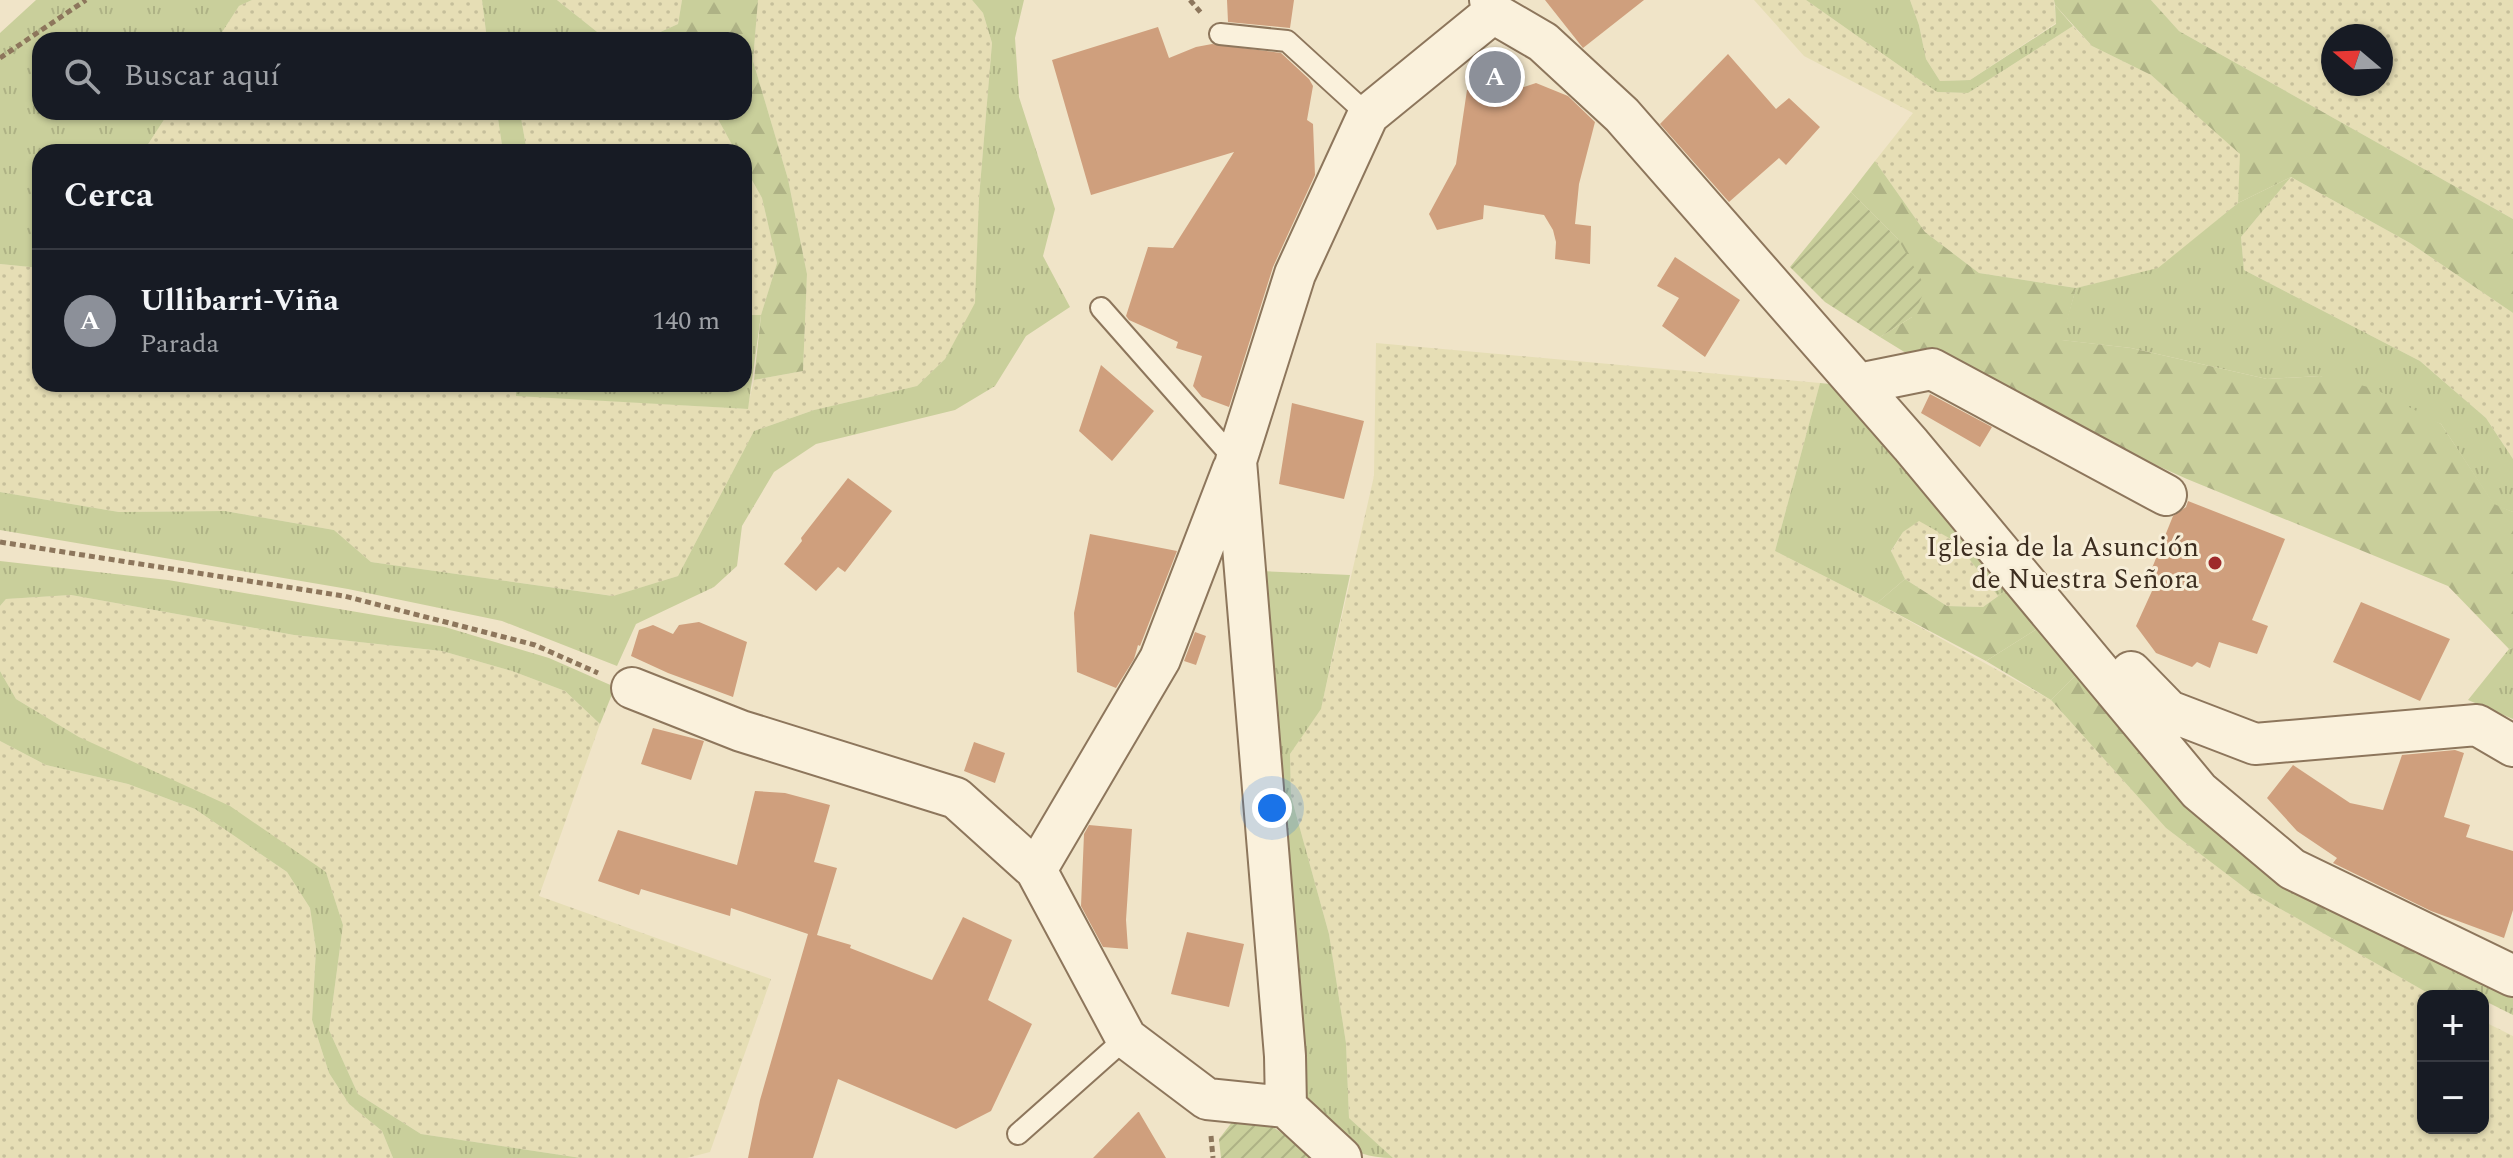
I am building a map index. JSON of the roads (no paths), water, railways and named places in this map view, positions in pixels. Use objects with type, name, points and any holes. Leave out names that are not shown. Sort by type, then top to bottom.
[{"type":"street","points":[[1036,870],[1160,659],[1236,461],[1295,274],[1368,115],[1492,6],[1543,42],[1622,115],[1911,445],[2199,791],[2292,869],[2513,976]]},
{"type":"street","points":[[1858,384],[1932,369],[2166,495]]},
{"type":"street","points":[[1911,445],[2169,711],[2255,744],[2477,725],[2513,746]]},
{"type":"street","points":[[1236,461],[1285,1056],[1286,1107]]},
{"type":"street","points":[[632,688],[741,731],[956,798],[1036,870],[1126,1038],[1207,1099],[1286,1107],[1341,1158]]},
{"type":"lane","points":[[1220,34],[1287,41],[1368,115]]},
{"type":"lane","points":[[1101,308],[1236,461]]},
{"type":"lane","points":[[1018,1134],[1126,1038]]},
{"type":"place","name":"Ullibarri-Viña","points":[[1495,77]]},
{"type":"place","name":"Iglesia de la Asunción de Nuestra Señora","points":[[2215,563]]}]
